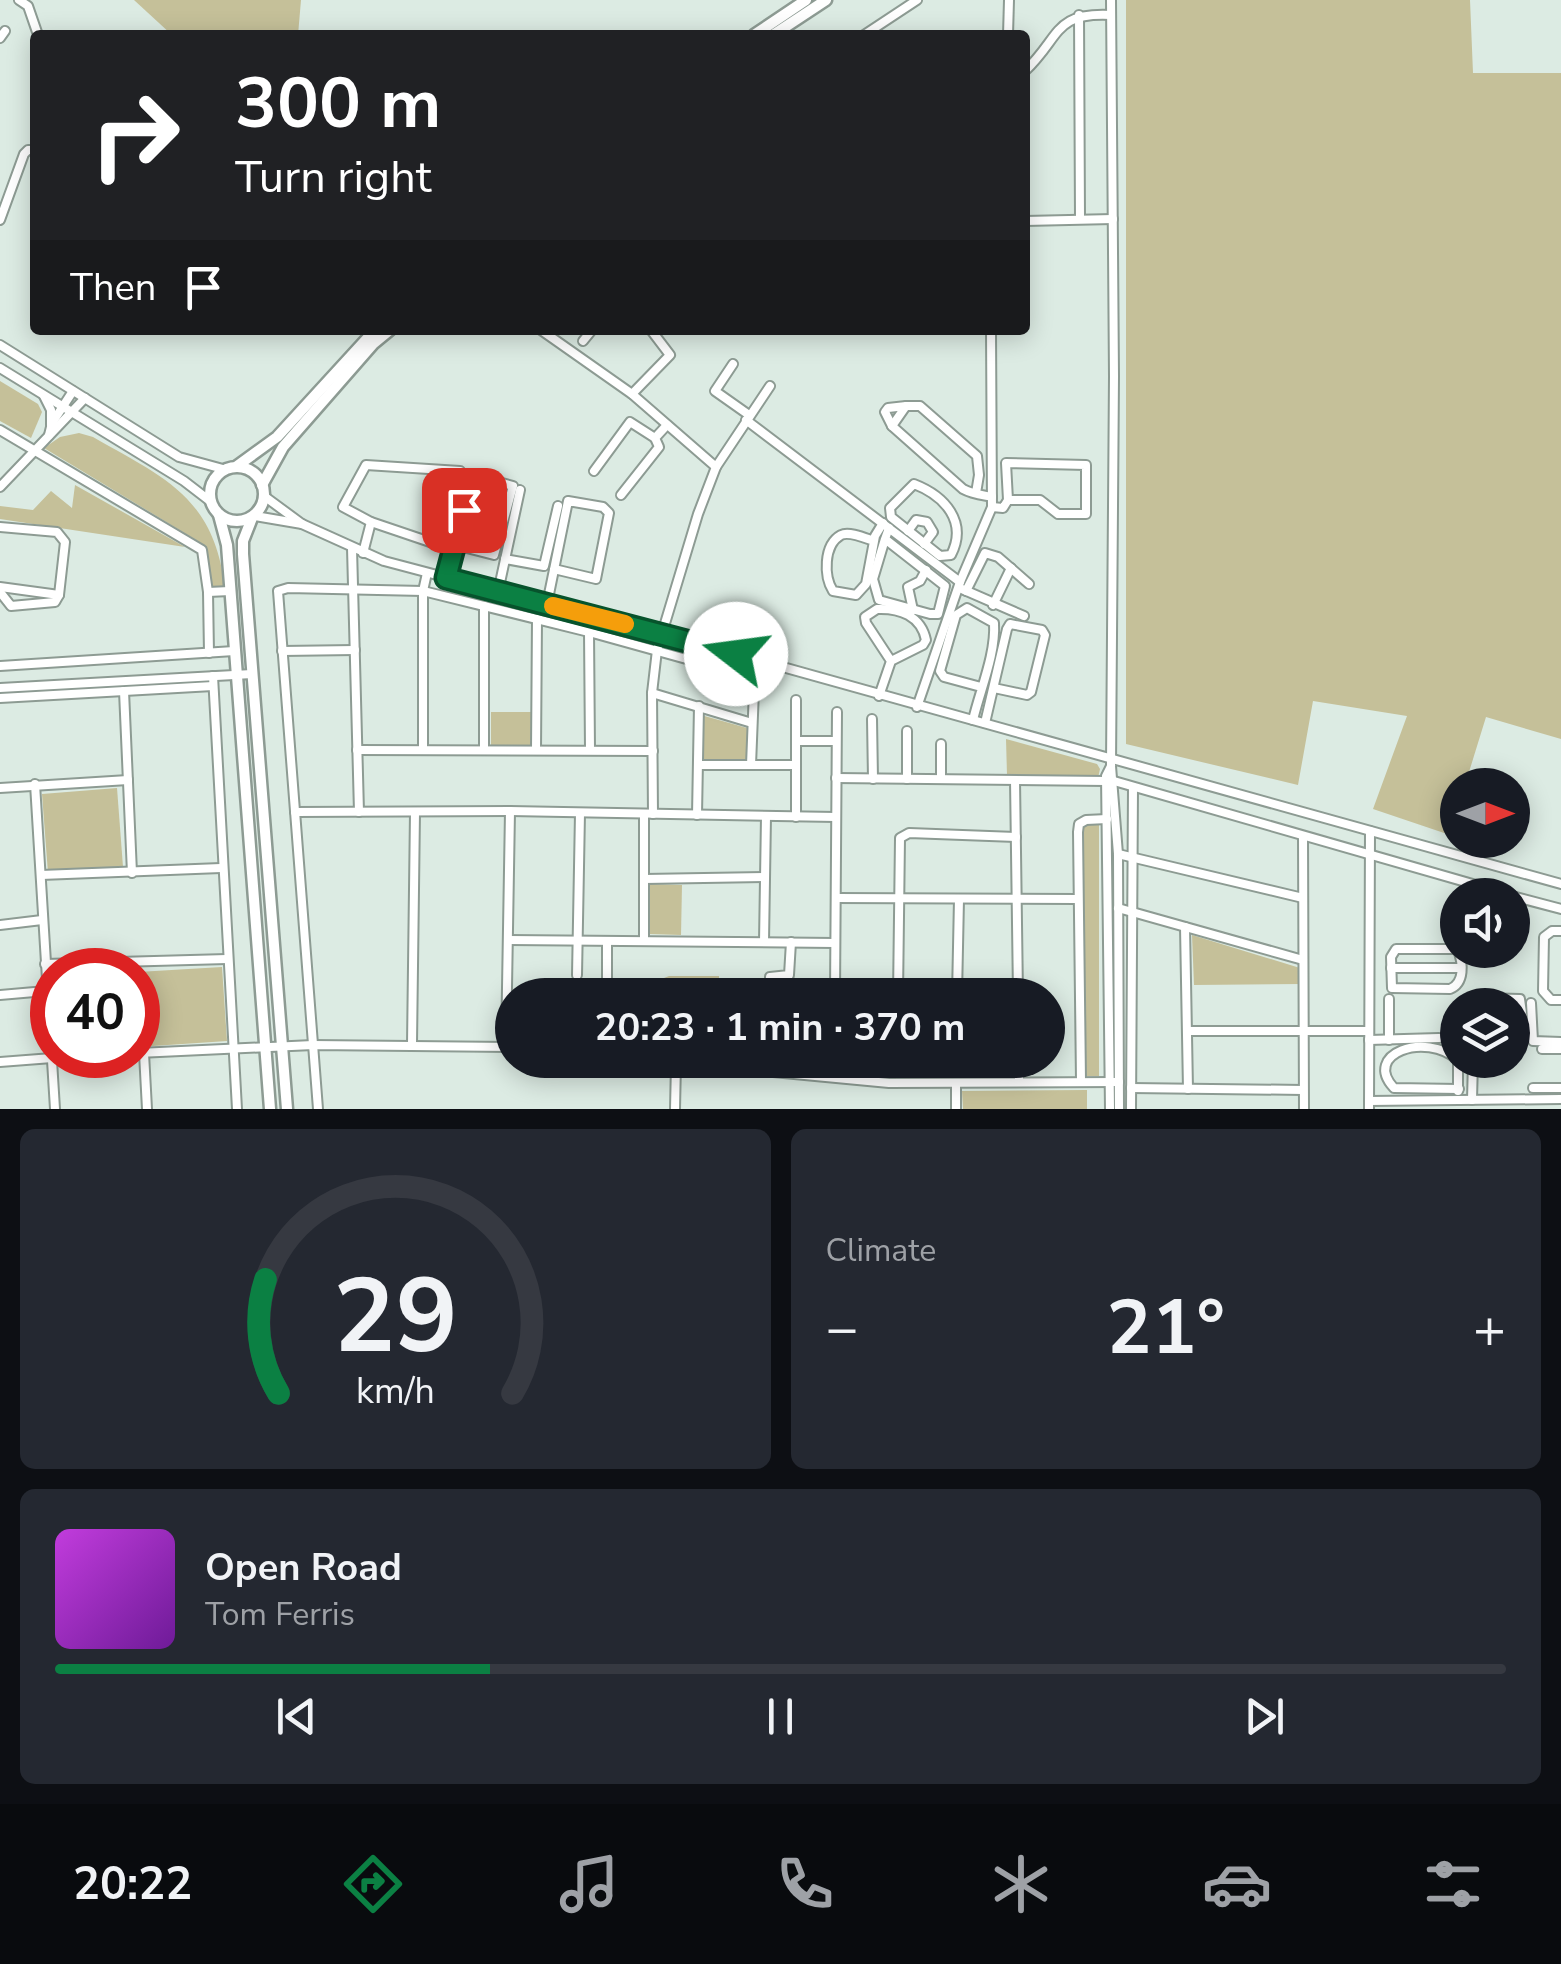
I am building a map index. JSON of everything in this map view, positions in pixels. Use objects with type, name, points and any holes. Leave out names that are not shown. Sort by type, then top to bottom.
[{"type":"main road","points":[[761,30],[806,0]]},
{"type":"main road","points":[[781,30],[826,0]]},
{"type":"main road","points":[[270,1109],[226,544],[209,490],[213,478],[223,470],[237,466],[277,438],[371,335]]},
{"type":"main road","points":[[287,1109],[243,541],[283,446],[384,335]]},
{"type":"main road","points":[[237,466],[254,473],[263,490]]},
{"type":"main road","points":[[219,514],[232,520],[254,517]]},
{"type":"street","points":[[19,0],[28,6],[36,30]]},
{"type":"street","points":[[871,30],[916,0]]},
{"type":"street","points":[[1008,30],[1009,0]]},
{"type":"street","points":[[1111,0],[1111,762],[1107,819],[1114,1082],[1119,1109]]},
{"type":"street","points":[[1030,65],[1066,23],[1079,15],[1111,15]]},
{"type":"street","points":[[1079,15],[1080,219]]},
{"type":"street","points":[[0,220],[24,154],[30,150]]},
{"type":"street","points":[[1030,221],[1113,219]]},
{"type":"street","points":[[547,335],[632,394],[716,468]]},
{"type":"street","points":[[584,341],[588,335]]},
{"type":"street","points":[[632,394],[670,355],[655,335]]},
{"type":"street","points":[[917,706],[992,502],[991,335]]},
{"type":"street","points":[[0,345],[178,457],[223,470]]},
{"type":"street","points":[[733,364],[715,391],[886,526],[918,542],[940,556],[951,555],[959,530],[953,514],[924,488],[914,484],[890,508],[891,517],[908,531],[918,542],[961,587],[1024,616]]},
{"type":"street","points":[[0,368],[184,481],[210,502]]},
{"type":"street","points":[[644,941],[652,693],[657,650],[716,468],[770,386]]},
{"type":"street","points":[[53,429],[73,391]]},
{"type":"street","points":[[42,394],[51,410],[53,429]]},
{"type":"street","points":[[0,487],[85,398]]},
{"type":"street","points":[[976,494],[980,475],[977,456],[920,406],[906,406],[892,426],[963,489],[1003,508],[1008,500],[1006,463],[1086,464],[1086,514],[1058,514],[1040,500],[1008,500]]},
{"type":"street","points":[[53,429],[74,420],[91,424]]},
{"type":"street","points":[[594,471],[630,422],[655,438],[659,447],[621,495]]},
{"type":"street","points":[[655,438],[667,424]]},
{"type":"street","points":[[0,430],[198,547],[204,555],[208,592],[209,653]]},
{"type":"street","points":[[366,464],[460,471],[452,514],[439,544],[371,522],[343,507],[366,464]]},
{"type":"street","points":[[446,578],[473,475],[513,486],[494,554],[456,545]]},
{"type":"street","points":[[263,490],[302,524],[363,554],[1561,884]]},
{"type":"street","points":[[498,592],[520,490]]},
{"type":"street","points":[[548,604],[554,569],[566,535],[568,500],[602,507],[608,513],[596,579],[554,569]]},
{"type":"street","points":[[505,558],[544,566],[558,506]]},
{"type":"street","points":[[254,517],[302,524]]},
{"type":"street","points":[[908,531],[916,520],[928,522],[933,532],[918,542]]},
{"type":"street","points":[[363,554],[371,522]]},
{"type":"street","points":[[886,526],[886,539],[873,579],[875,594],[889,604],[938,614],[945,586],[886,539]]},
{"type":"street","points":[[874,541],[842,534],[830,548],[826,575],[833,590],[856,595],[862,591],[874,541],[886,526]]},
{"type":"street","points":[[0,528],[61,534],[65,542],[55,602],[11,606],[0,589]]},
{"type":"street","points":[[352,548],[359,812]]},
{"type":"street","points":[[961,587],[985,553],[992,552],[1029,584]]},
{"type":"street","points":[[993,605],[1011,568]]},
{"type":"street","points":[[913,610],[909,586],[920,581],[926,570]]},
{"type":"street","points":[[423,750],[423,592],[427,573]]},
{"type":"street","points":[[0,589],[59,595]]},
{"type":"street","points":[[318,1109],[278,590],[423,592],[747,676],[754,690],[751,765]]},
{"type":"street","points":[[208,592],[230,591]]},
{"type":"street","points":[[484,606],[484,750]]},
{"type":"street","points":[[973,720],[995,633],[994,623],[967,608],[956,614],[940,671],[944,678],[981,687]]},
{"type":"street","points":[[880,696],[891,661],[924,645],[926,634],[912,616],[878,609],[868,613],[866,622],[891,661]]},
{"type":"street","points":[[536,750],[537,619]]},
{"type":"street","points":[[985,723],[1010,624],[1042,630],[1045,636],[1032,692],[1028,695],[994,688]]},
{"type":"street","points":[[589,632],[590,750]]},
{"type":"street","points":[[282,651],[355,650]]},
{"type":"street","points":[[0,666],[234,651]]},
{"type":"street","points":[[0,698],[124,691],[252,674]]},
{"type":"street","points":[[0,688],[213,681]]},
{"type":"street","points":[[213,681],[236,1109]]},
{"type":"street","points":[[124,691],[132,873]]},
{"type":"street","points":[[652,693],[752,723]]},
{"type":"street","points":[[796,700],[796,816]]},
{"type":"street","points":[[697,815],[700,706]]},
{"type":"street","points":[[835,978],[837,712]]},
{"type":"street","points":[[872,719],[873,778]]},
{"type":"street","points":[[907,732],[907,779]]},
{"type":"street","points":[[796,741],[836,740]]},
{"type":"street","points":[[941,744],[941,780]]},
{"type":"street","points":[[357,750],[652,750]]},
{"type":"street","points":[[699,765],[796,765]]},
{"type":"street","points":[[836,778],[1110,781],[1444,878]]},
{"type":"street","points":[[0,788],[128,780]]},
{"type":"street","points":[[1016,780],[1018,978]]},
{"type":"street","points":[[1110,781],[1118,854],[1118,1039],[1110,1109]]},
{"type":"street","points":[[36,784],[44,948]]},
{"type":"street","points":[[1132,1109],[1133,788]]},
{"type":"street","points":[[510,811],[510,978]]},
{"type":"street","points":[[294,812],[836,817]]},
{"type":"street","points":[[412,1044],[415,812]]},
{"type":"street","points":[[578,975],[580,812]]},
{"type":"street","points":[[764,942],[766,816]]},
{"type":"street","points":[[1080,1082],[1080,824],[1107,819]]},
{"type":"street","points":[[1370,831],[1369,1105],[1561,1100]]},
{"type":"street","points":[[898,978],[902,835],[1016,838]]},
{"type":"street","points":[[1303,836],[1304,1109]]},
{"type":"street","points":[[1118,854],[1303,898]]},
{"type":"street","points":[[41,874],[222,868]]},
{"type":"street","points":[[644,879],[764,877]]},
{"type":"street","points":[[836,898],[1078,899]]},
{"type":"street","points":[[958,978],[959,898]]},
{"type":"street","points":[[1530,900],[1561,909]]},
{"type":"street","points":[[1118,908],[1303,960]]},
{"type":"street","points":[[0,925],[42,920]]},
{"type":"street","points":[[1185,927],[1188,1089]]},
{"type":"street","points":[[1561,931],[1552,930],[1544,936],[1543,991],[1551,1000],[1561,1000]]},
{"type":"street","points":[[510,940],[835,943]]},
{"type":"street","points":[[607,941],[607,978]]},
{"type":"street","points":[[770,978],[789,975],[791,942]]},
{"type":"street","points":[[1369,952],[1440,949]]},
{"type":"street","points":[[1392,952],[1392,988],[1457,986],[1460,968]]},
{"type":"street","points":[[160,961],[227,960]]},
{"type":"street","points":[[1391,968],[1440,968]]},
{"type":"street","points":[[1118,976],[1131,978]]},
{"type":"street","points":[[0,995],[30,992]]},
{"type":"street","points":[[1388,1040],[1389,999]]},
{"type":"street","points":[[1531,1002],[1533,1041],[1561,1042]]},
{"type":"street","points":[[1187,1031],[1304,1031],[1388,1040],[1439,1038]]},
{"type":"street","points":[[1118,1039],[1131,1038]]},
{"type":"street","points":[[160,1052],[313,1045],[495,1047]]},
{"type":"street","points":[[1440,1048],[1406,1046],[1391,1058],[1386,1070],[1389,1084],[1394,1088],[1458,1089]]},
{"type":"street","points":[[1542,1049],[1561,1049]]},
{"type":"street","points":[[0,1062],[30,1059]]},
{"type":"street","points":[[53,1078],[55,1109]]},
{"type":"street","points":[[144,1078],[148,1109]]},
{"type":"street","points":[[676,1078],[676,1109]]},
{"type":"street","points":[[824,1078],[956,1083],[1114,1082]]},
{"type":"street","points":[[1458,1078],[1458,1100]]},
{"type":"street","points":[[1472,1100],[1473,1078]]},
{"type":"street","points":[[956,1083],[956,1109]]},
{"type":"street","points":[[1131,1088],[1304,1090]]},
{"type":"street","points":[[1533,1088],[1561,1088]]},
{"type":"shaded area","points":[[134,0],[301,0],[298,30],[167,30]]},
{"type":"shaded area","points":[[1126,0],[1470,0],[1473,73],[1561,73],[1561,739],[1486,717],[1470,768],[1440,768],[1440,832],[1373,809],[1407,716],[1313,701],[1298,785],[1126,744]]},
{"type":"shaded area","points":[[0,381],[38,404],[42,412],[31,438],[0,421]]},
{"type":"shaded area","points":[[79,433],[142,465],[182,494],[210,532],[225,588],[209,588],[206,546],[44,448],[60,437]]},
{"type":"shaded area","points":[[75,485],[185,547],[0,519],[0,506],[33,510],[51,491],[72,508]]},
{"type":"shaded area","points":[[491,712],[532,712],[532,746],[491,746]]},
{"type":"shaded area","points":[[701,715],[747,728],[747,760],[702,761]]},
{"type":"shaded area","points":[[1006,739],[1097,764],[1098,778],[1007,775]]},
{"type":"shaded area","points":[[117,788],[123,867],[48,873],[42,794]]},
{"type":"shaded area","points":[[1081,825],[1099,825],[1099,1076],[1082,1076]]},
{"type":"shaded area","points":[[650,884],[682,885],[681,935],[649,934]]},
{"type":"shaded area","points":[[1192,935],[1300,968],[1301,984],[1194,985]]},
{"type":"shaded area","points":[[222,967],[227,1041],[160,1046],[160,971]]},
{"type":"shaded area","points":[[669,976],[719,976],[719,978],[664,978]]},
{"type":"shaded area","points":[[1087,1090],[1087,1109],[963,1109],[962,1091]]},
{"type":"slow traffic","points":[[553,606],[625,624]]},
{"type":"route","points":[[464,510],[446,578],[736,654]]}]
